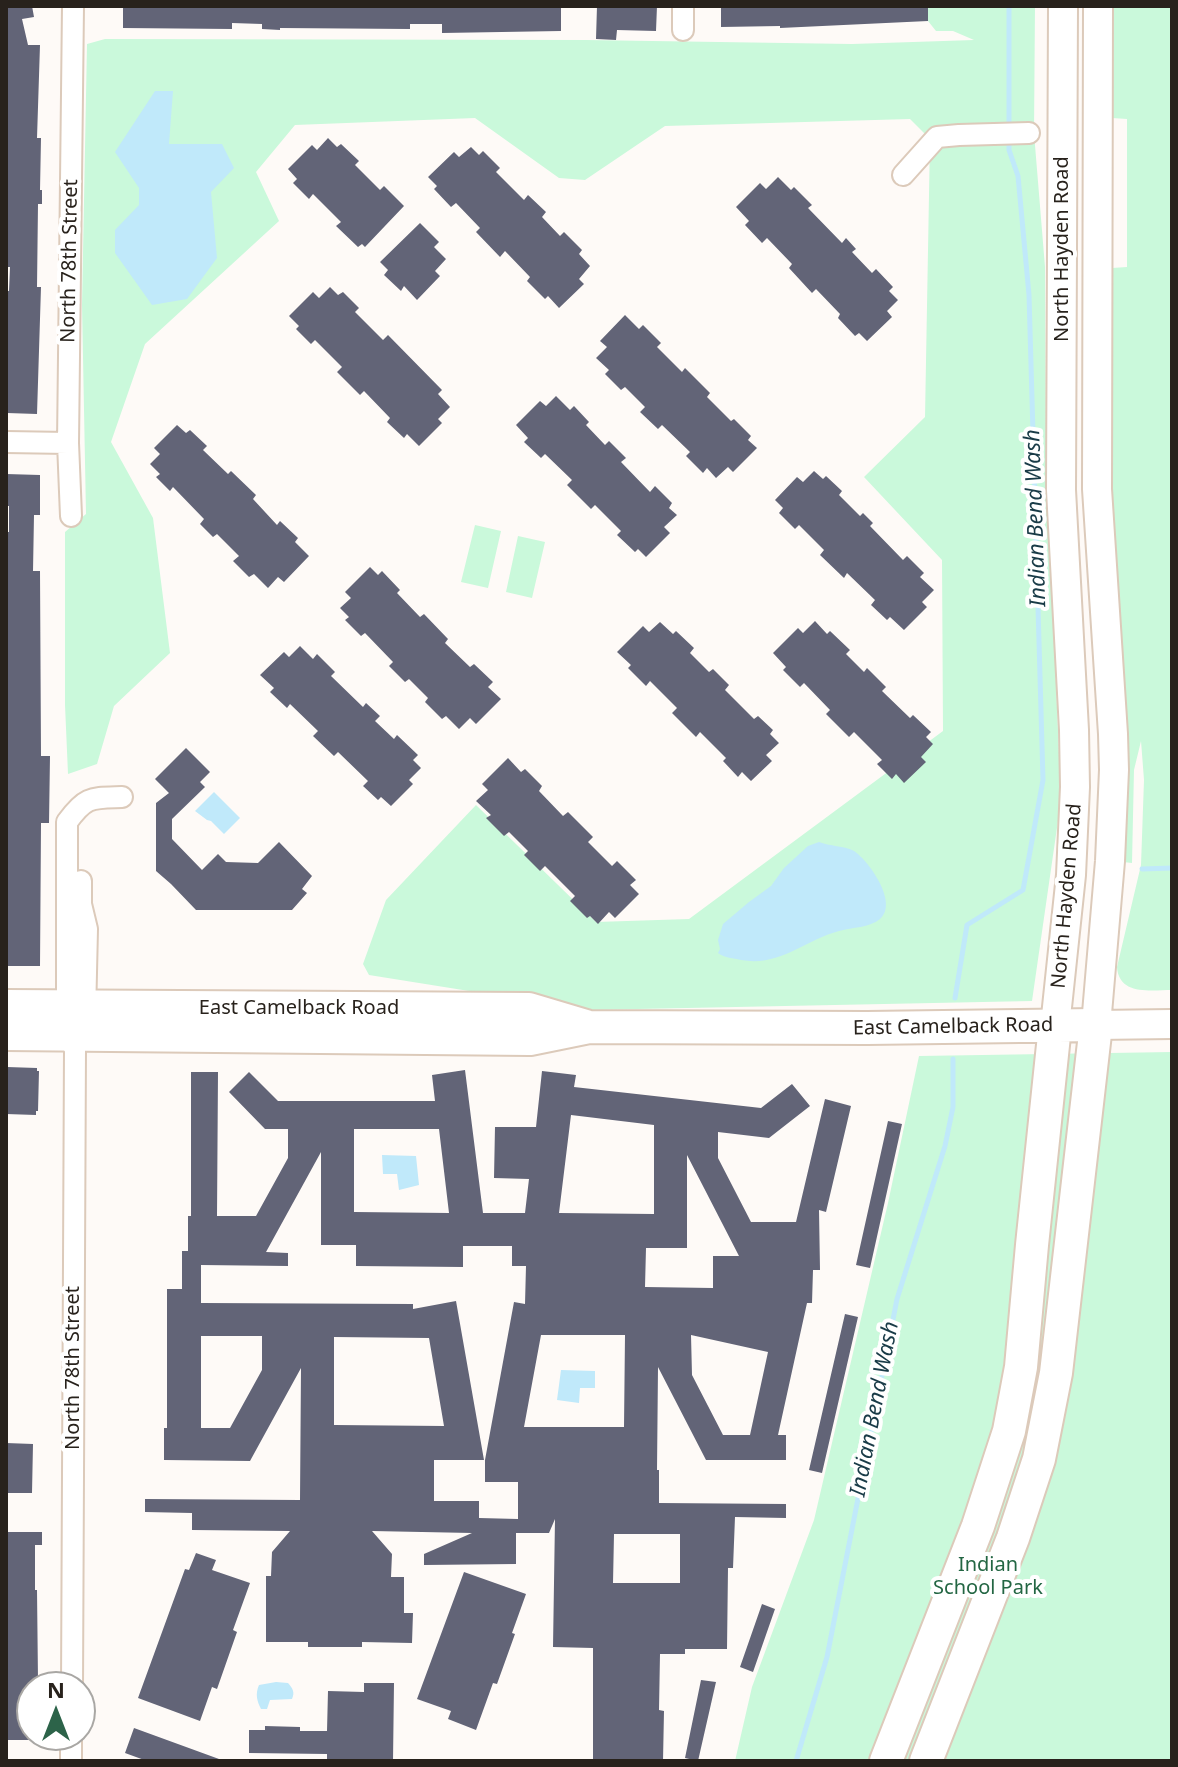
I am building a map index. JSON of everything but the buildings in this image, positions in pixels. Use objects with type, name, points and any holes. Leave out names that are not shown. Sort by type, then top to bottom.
[{"type":"main road","name":"North Hayden Road","points":[[886,1761],[978,1526],[1009,1431],[1021,1367],[1071,875],[1074,730],[1061,490],[1063,6]]},
{"type":"main road","name":"North Hayden Road","points":[[926,1761],[1018,1525],[1039,1459],[1056,1373],[1096,1025],[1110,861],[1114,770],[1097,489],[1098,6]]},
{"type":"main road","name":"East Camelback Road","points":[[6,1006],[76,1027]]},
{"type":"main road","name":"East Camelback Road","points":[[6,1034],[76,1027],[529,1009],[589,1027],[867,1028],[1172,1024]]},
{"type":"street","name":"North 78th Street","points":[[71,516],[68,443],[73,6]]},
{"type":"street","points":[[683,6],[683,30]]},
{"type":"street","points":[[903,175],[937,137],[1029,133]]},
{"type":"street","points":[[6,442],[68,443]]},
{"type":"street","name":"North 78th Street","points":[[72,1671],[76,1027],[87,929],[81,904],[77,808],[91,799],[122,797]]},
{"type":"green space","points":[[928,6],[1035,6],[1034,133],[1045,267],[1046,451],[1061,800],[1032,1001],[588,1010],[369,975],[363,964],[386,900],[476,805],[596,922],[689,919],[943,731],[942,560],[864,477],[925,417],[930,139],[910,119],[665,126],[585,180],[559,178],[475,118],[295,125],[256,172],[279,221],[145,344],[111,442],[153,518],[170,653],[114,706],[97,764],[68,774],[65,532],[86,514],[82,305],[87,44],[105,39],[852,44],[974,40],[953,31],[936,31],[928,21]]},
{"type":"green space","points":[[1113,6],[1172,6],[1172,990],[1130,987],[1123,983],[1117,967],[1141,865],[1144,780],[1141,741],[1134,770],[1132,863],[1123,862],[1124,702],[1112,486],[1112,268],[1127,267],[1127,119],[1112,118]]},
{"type":"green space","points":[[475,525],[501,531],[488,588],[461,582]]},
{"type":"green space","points":[[518,536],[545,542],[532,598],[506,592]]},
{"type":"green space","name":"Indian School Park","points":[[1172,1052],[1172,1761],[735,1761],[752,1687],[814,1520],[919,1056]]},
{"type":"water","points":[[155,91],[173,91],[169,144],[222,144],[234,168],[211,192],[217,258],[187,299],[152,305],[115,253],[115,230],[139,205],[139,188],[115,152]]},
{"type":"water","points":[[214,792],[240,818],[224,834],[195,811]]},
{"type":"water","points":[[819,842],[850,849],[867,864],[884,893],[885,912],[880,919],[866,926],[827,935],[768,960],[741,960],[718,953],[723,924],[771,886],[784,868],[808,846]]},
{"type":"water","points":[[382,1155],[416,1156],[419,1185],[399,1190],[397,1174],[383,1174]]},
{"type":"water","points":[[561,1370],[595,1371],[595,1388],[580,1388],[579,1403],[557,1400]]},
{"type":"water","points":[[288,1683],[293,1691],[292,1699],[270,1700],[267,1709],[261,1709],[257,1697],[259,1685]]},
{"type":"waterway","name":"Indian Bend Wash","points":[[1009,6],[1009,129]]},
{"type":"waterway","name":"Indian Bend Wash","points":[[955,998],[967,925],[1023,890],[1043,780],[1029,295],[1018,176],[1009,150],[1009,139]]},
{"type":"waterway","points":[[1142,869],[1172,868]]},
{"type":"waterway","name":"Indian Bend Wash","points":[[796,1761],[827,1657],[897,1299],[945,1146],[953,1107],[953,1059]]}]
